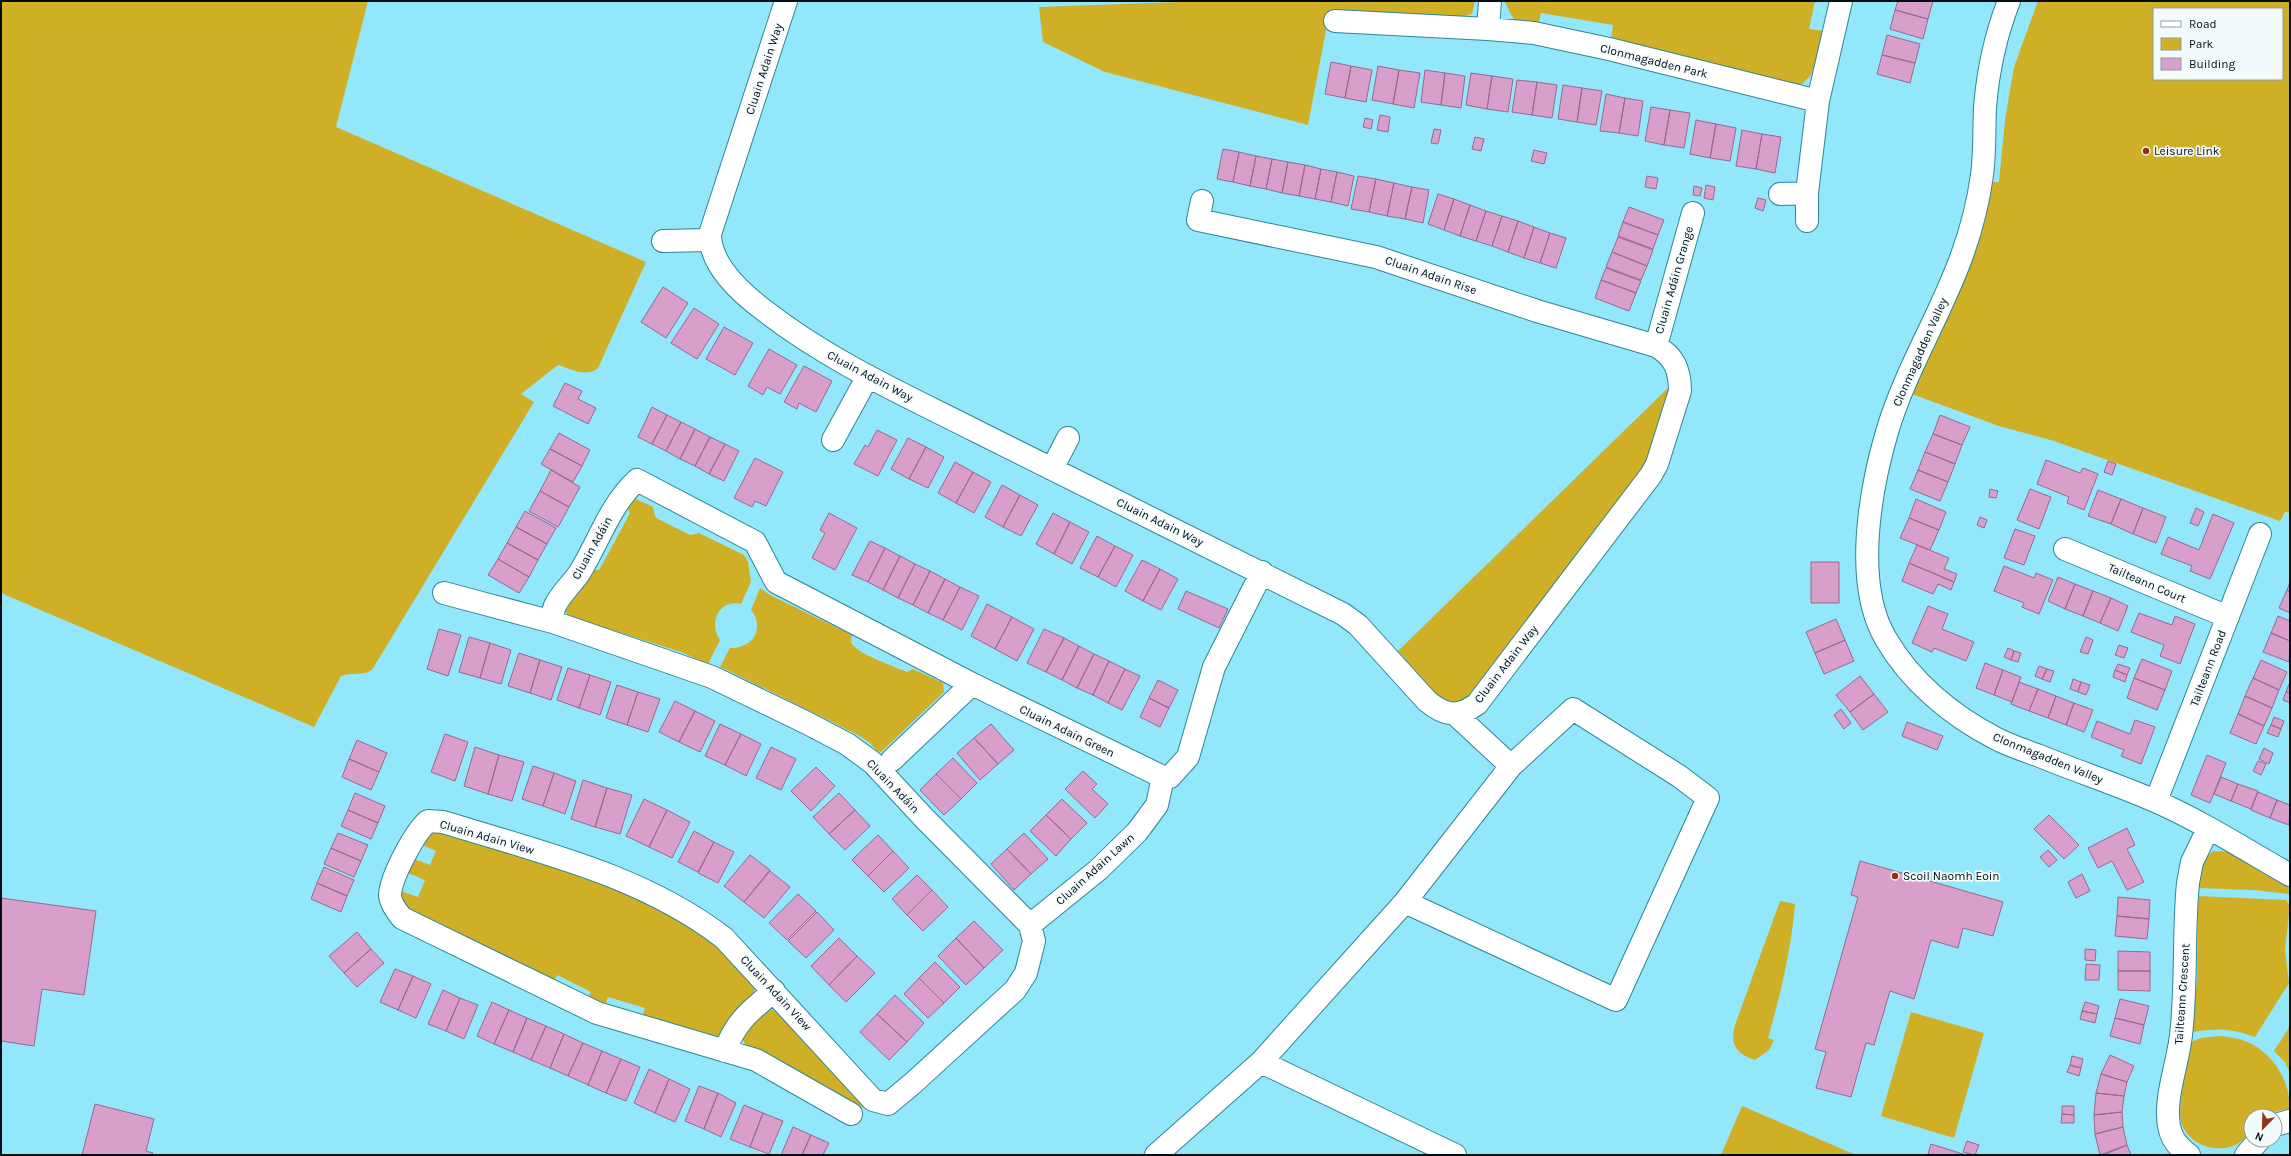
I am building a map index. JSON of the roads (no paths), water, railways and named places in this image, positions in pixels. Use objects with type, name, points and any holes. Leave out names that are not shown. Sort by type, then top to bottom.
[{"type":"street","name":"Cluain Adain Way","points":[[786,1],[713,224],[710,240],[715,260],[721,270],[764,310],[822,351],[868,376],[1052,469],[1262,572],[1343,614],[1358,625],[1439,711],[1456,714],[1468,711],[1478,704],[1651,475],[1657,464],[1680,391],[1680,379],[1674,360]]},
{"type":"street","points":[[1488,29],[1490,1]]},
{"type":"street","points":[[1807,221],[1807,193],[1818,101],[1841,1]]},
{"type":"street","name":"Clonmagadden Valley","points":[[2009,1],[1990,62],[1982,172],[1976,210],[1961,258],[1902,387],[1887,433],[1875,482],[1868,530],[1868,576],[1874,607],[1884,638],[1907,668],[1932,694],[1964,720],[1997,739],[2156,801],[2290,875]]},
{"type":"street","name":"Clonmagadden Park","points":[[1335,21],[1488,29],[1534,33],[1609,49],[1818,101]]},
{"type":"street","points":[[1780,194],[1807,193]]},
{"type":"street","name":"Cluain Adain Rise","points":[[1202,201],[1198,220],[1376,256],[1537,312],[1656,346],[1666,351],[1674,360]]},
{"type":"street","name":"Cluain Adáin Grange","points":[[1656,346],[1693,214]]},
{"type":"street","points":[[663,241],[710,240]]},
{"type":"street","points":[[833,440],[868,376]]},
{"type":"street","points":[[1052,469],[1068,438]]},
{"type":"street","name":"Cluain Adáin","points":[[892,760],[972,684],[776,582],[755,542],[637,480],[624,492],[610,515],[593,550],[579,574],[555,605],[553,622],[712,677],[847,744],[873,763],[924,818],[1030,925]]},
{"type":"street","name":"Tailteann Road","points":[[2156,801],[2260,534]]},
{"type":"street","name":"Tailteann Court","points":[[2066,549],[2228,617]]},
{"type":"street","points":[[1163,777],[1170,777],[1188,757],[1214,667],[1262,572]]},
{"type":"street","points":[[444,593],[553,622]]},
{"type":"street","name":"Cluain Adain Green","points":[[972,684],[1163,777]]},
{"type":"street","points":[[1156,1155],[1261,1062],[1405,902],[1510,766],[1573,709],[1679,776],[1708,798],[1616,1000],[1405,902]]},
{"type":"street","points":[[1456,714],[1510,766]]},
{"type":"street","name":"Cluain Adain Lawn","points":[[1030,925],[1098,870],[1137,832],[1157,805],[1163,777]]},
{"type":"street","name":"Cluain Adain View","points":[[852,1114],[756,1060],[597,1013],[402,918],[395,909],[390,896],[413,837],[428,821],[443,822],[596,869],[623,880],[703,922],[724,938],[873,1100],[888,1104],[1015,990],[1026,973],[1034,941],[1030,925]]},
{"type":"street","name":"Tailteann Crescent","points":[[2189,1155],[2181,1149],[2172,1137],[2168,1125],[2168,1108],[2181,1036],[2188,883],[2192,862],[2208,829]]},
{"type":"street","points":[[725,1051],[731,1035],[740,1021],[774,991]]},
{"type":"street","points":[[1261,1062],[1455,1155]]},
{"type":"place","name":"Leisure Link","points":[[2146,151]]},
{"type":"place","name":"Scoil Naomh Eoin","points":[[1895,876]]}]
